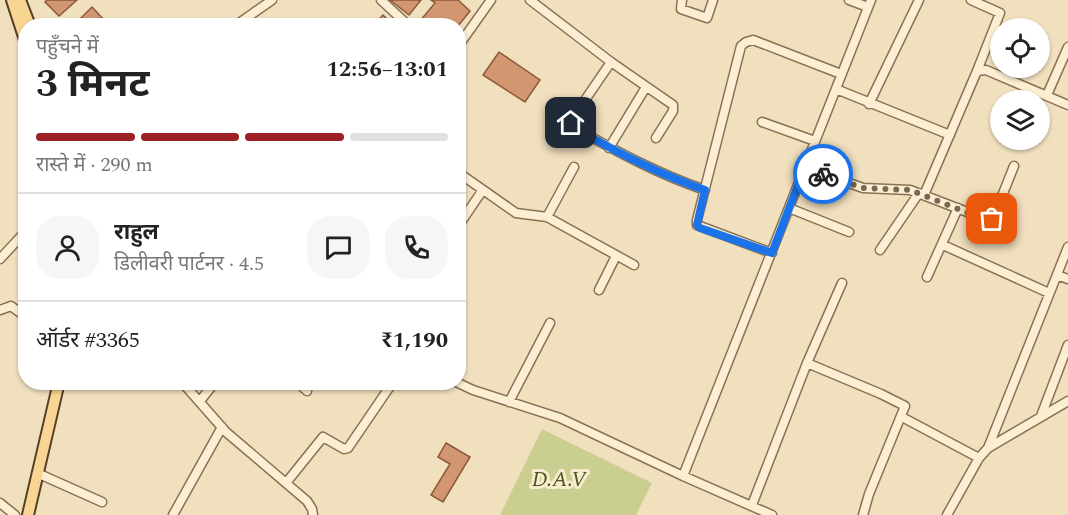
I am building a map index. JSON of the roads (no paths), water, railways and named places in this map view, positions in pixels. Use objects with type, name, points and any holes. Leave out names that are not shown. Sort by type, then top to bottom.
[{"type":"main road","points":[[12,0],[18,18]]},
{"type":"main road","points":[[20,0],[27,18]]},
{"type":"main road","points":[[28,515],[57,390]]},
{"type":"street","points":[[246,18],[272,0]]},
{"type":"street","points":[[381,0],[400,18]]},
{"type":"street","points":[[466,35],[491,0]]},
{"type":"street","points":[[531,0],[673,105],[674,108],[656,138]]},
{"type":"street","points":[[682,0],[681,9],[707,18],[713,0]]},
{"type":"street","points":[[683,476],[870,4],[849,0]]},
{"type":"street","points":[[869,104],[919,0]]},
{"type":"street","points":[[880,250],[922,194],[950,135],[1000,13],[971,0]]},
{"type":"street","points":[[772,253],[697,225],[741,46],[753,40],[841,74]]},
{"type":"street","points":[[1049,90],[1068,47]]},
{"type":"street","points":[[612,62],[571,123],[573,127],[609,148],[673,179],[705,190]]},
{"type":"street","points":[[977,71],[986,70],[1035,90]]},
{"type":"street","points":[[609,148],[646,87]]},
{"type":"street","points":[[836,89],[950,135]]},
{"type":"street","points":[[1050,96],[1068,105]]},
{"type":"street","points":[[762,122],[815,141]]},
{"type":"street","points":[[805,167],[863,188],[910,190],[988,220],[992,219],[1014,166]]},
{"type":"street","points":[[548,217],[574,167]]},
{"type":"street","points":[[466,178],[516,213],[548,217],[634,265]]},
{"type":"street","points":[[466,215],[482,191]]},
{"type":"street","points":[[789,208],[849,232]]},
{"type":"street","points":[[927,278],[958,208]]},
{"type":"street","points":[[0,260],[18,240]]},
{"type":"street","points":[[943,245],[1049,293]]},
{"type":"street","points":[[988,448],[1068,246]]},
{"type":"street","points":[[599,290],[616,256]]},
{"type":"street","points":[[1057,275],[1068,279]]},
{"type":"street","points":[[752,505],[807,363],[842,283]]},
{"type":"street","points":[[0,310],[11,306],[18,311]]},
{"type":"street","points":[[509,402],[550,323]]},
{"type":"street","points":[[1041,416],[1068,345]]},
{"type":"street","points":[[807,363],[903,403],[905,406],[869,494],[863,515]]},
{"type":"street","points":[[466,387],[560,418],[772,515]]},
{"type":"street","points":[[190,390],[222,427],[307,501],[312,509],[312,515]]},
{"type":"street","points":[[200,401],[209,390]]},
{"type":"street","points":[[286,483],[323,437],[344,449],[348,448],[388,390]]},
{"type":"street","points":[[947,515],[979,458],[988,448],[1068,401]]},
{"type":"street","points":[[902,417],[979,458]]},
{"type":"street","points":[[173,515],[222,427]]},
{"type":"street","points":[[38,473],[102,502]]},
{"type":"street","points":[[0,503],[15,515]]},
{"type":"park label","name":"D.A.V","points":[[559,479]]}]
